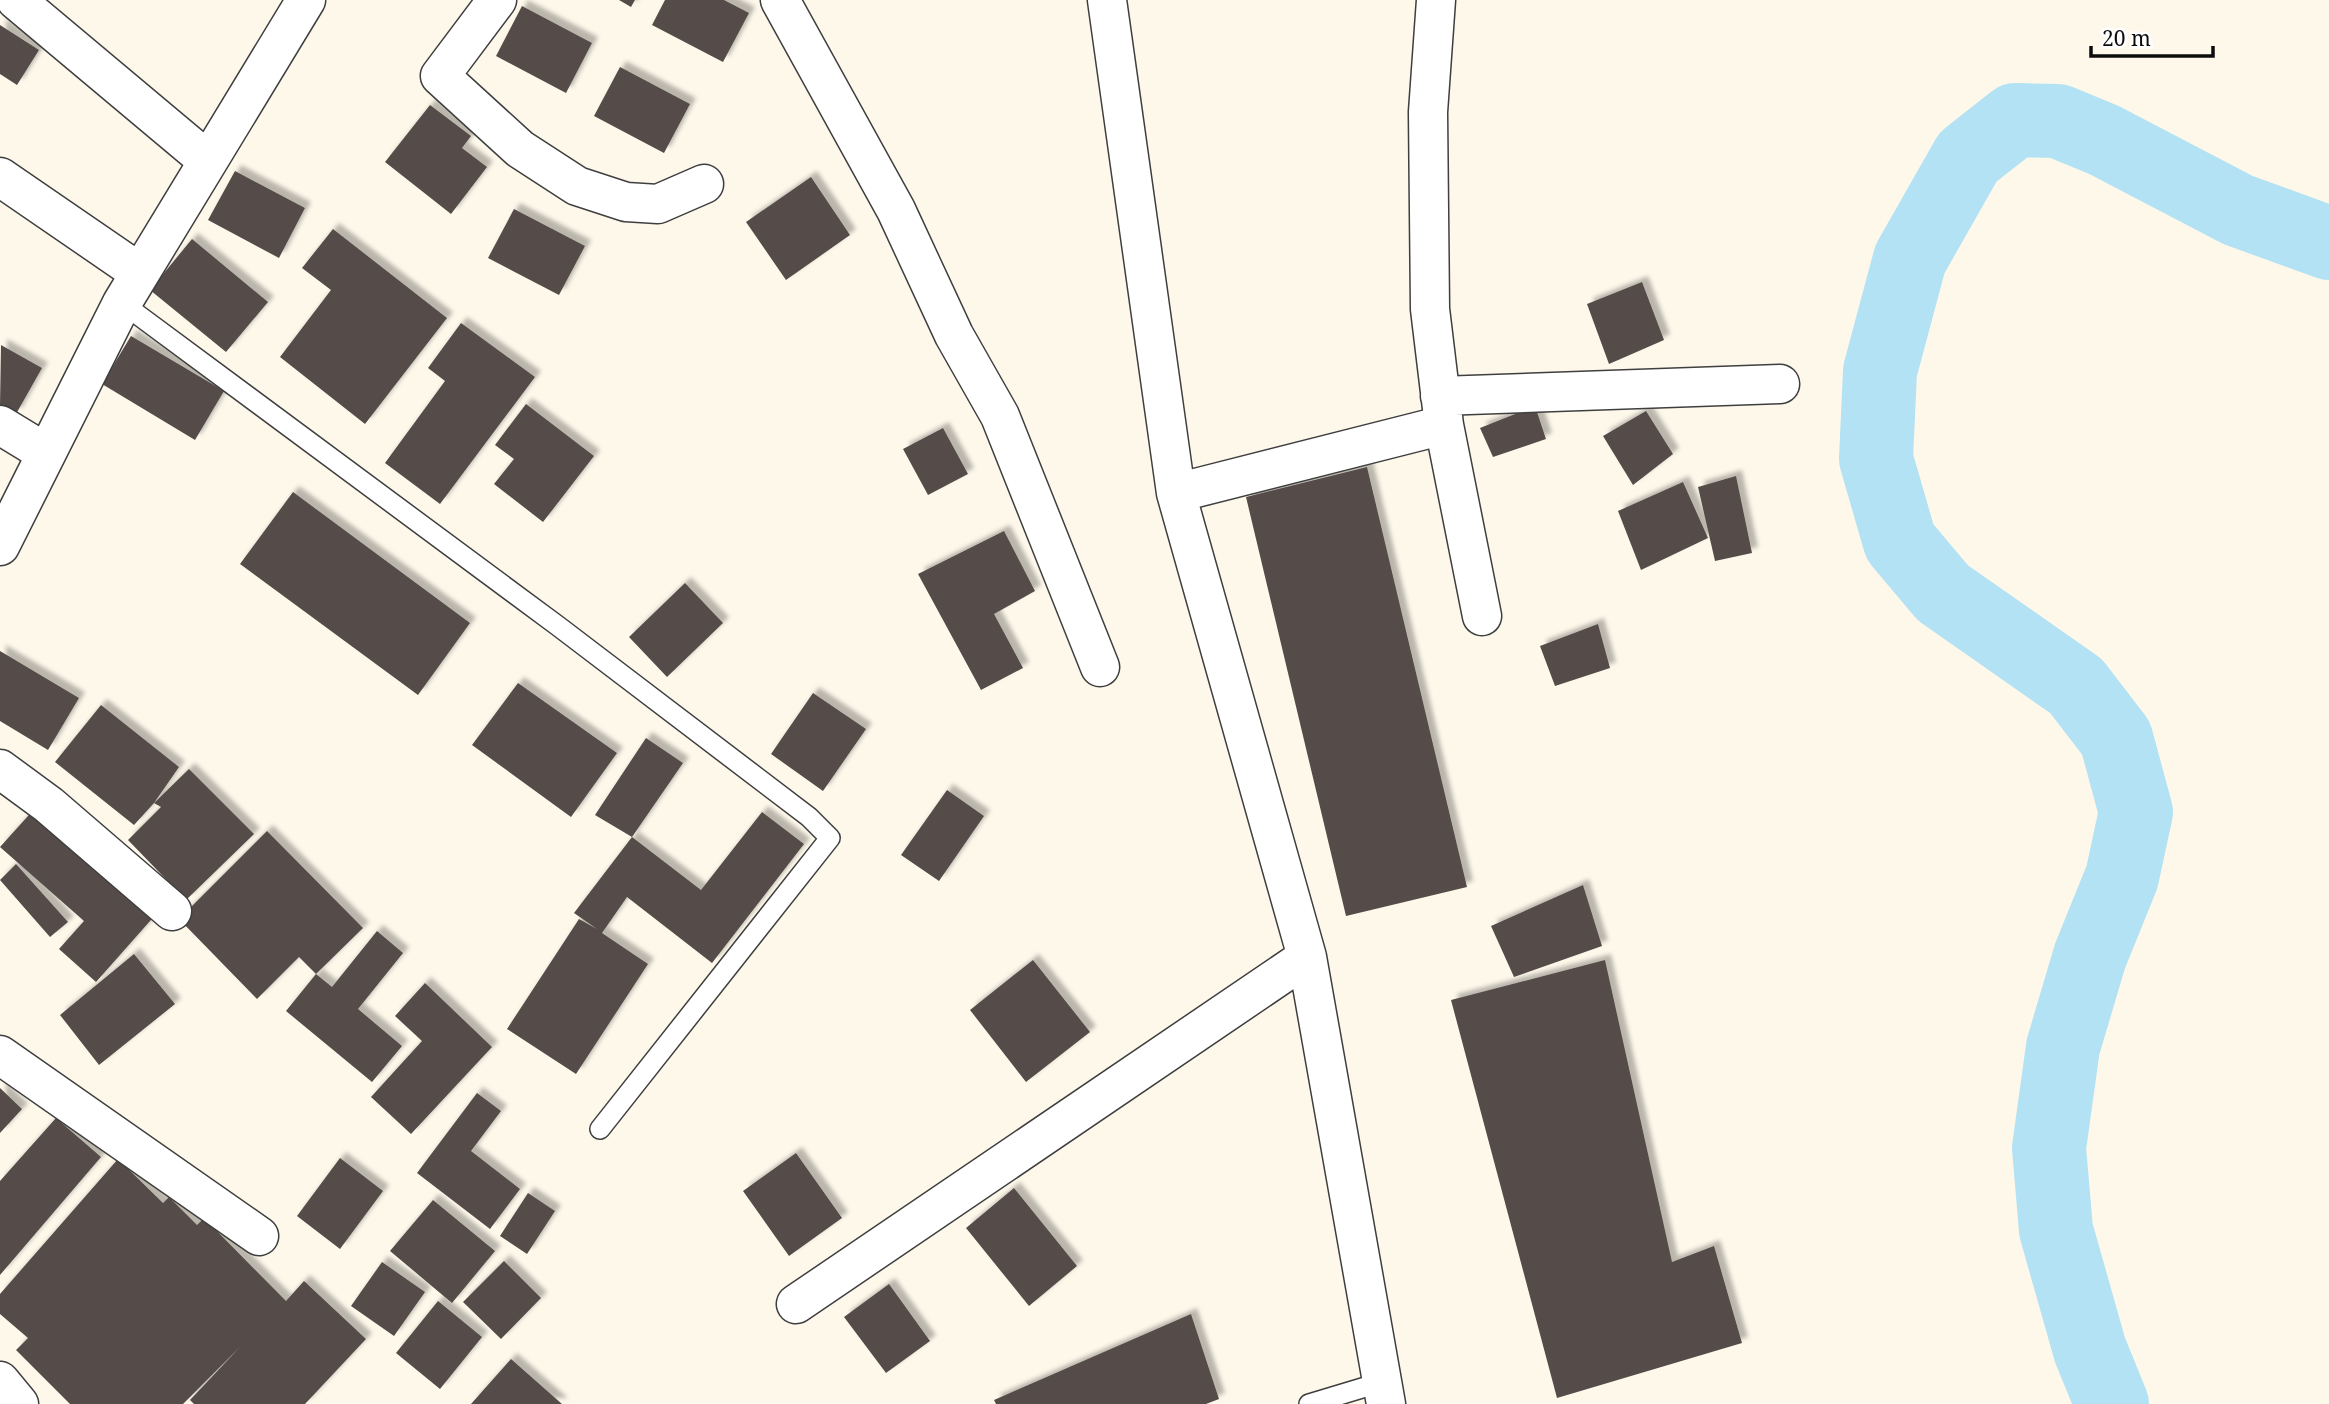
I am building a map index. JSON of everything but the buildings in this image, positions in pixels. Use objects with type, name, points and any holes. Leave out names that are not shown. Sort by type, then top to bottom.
[{"type":"street","points":[[16,0],[208,161]]},
{"type":"street","points":[[0,546],[131,288],[306,0]]},
{"type":"street","points":[[497,0],[440,76],[479,113],[520,149],[577,186],[626,202],[658,204],[704,184]]},
{"type":"street","points":[[780,0],[896,210],[954,335],[1000,416],[1100,667]]},
{"type":"street","points":[[1107,0],[1176,493],[1307,957],[1384,1393]]},
{"type":"street","points":[[1436,0],[1428,112],[1430,309],[1442,411],[1482,616]]},
{"type":"street","points":[[0,177],[131,288]]},
{"type":"street","points":[[1176,493],[1442,411],[1780,384]]},
{"type":"street","points":[[0,425],[46,453]]},
{"type":"street","points":[[0,769],[49,805],[172,911]]},
{"type":"street","points":[[796,1304],[1307,957]]},
{"type":"street","points":[[0,1055],[259,1236]]},
{"type":"street","points":[[0,1381],[19,1404]]},
{"type":"lane","points":[[131,288],[558,626],[810,817],[830,838],[600,1129]]},
{"type":"lane","points":[[1309,1404],[1384,1393]]},
{"type":"waterway","points":[[2112,1404],[2090,1350],[2056,1230],[2049,1148],[2063,1047],[2090,956],[2122,877],[2136,812],[2116,738],[2076,686],[1943,593],[1900,542],[1876,459],[1880,371],[1910,259],[1968,157],[2015,120],[2058,121],[2104,140],[2238,210],[2329,243]]}]
